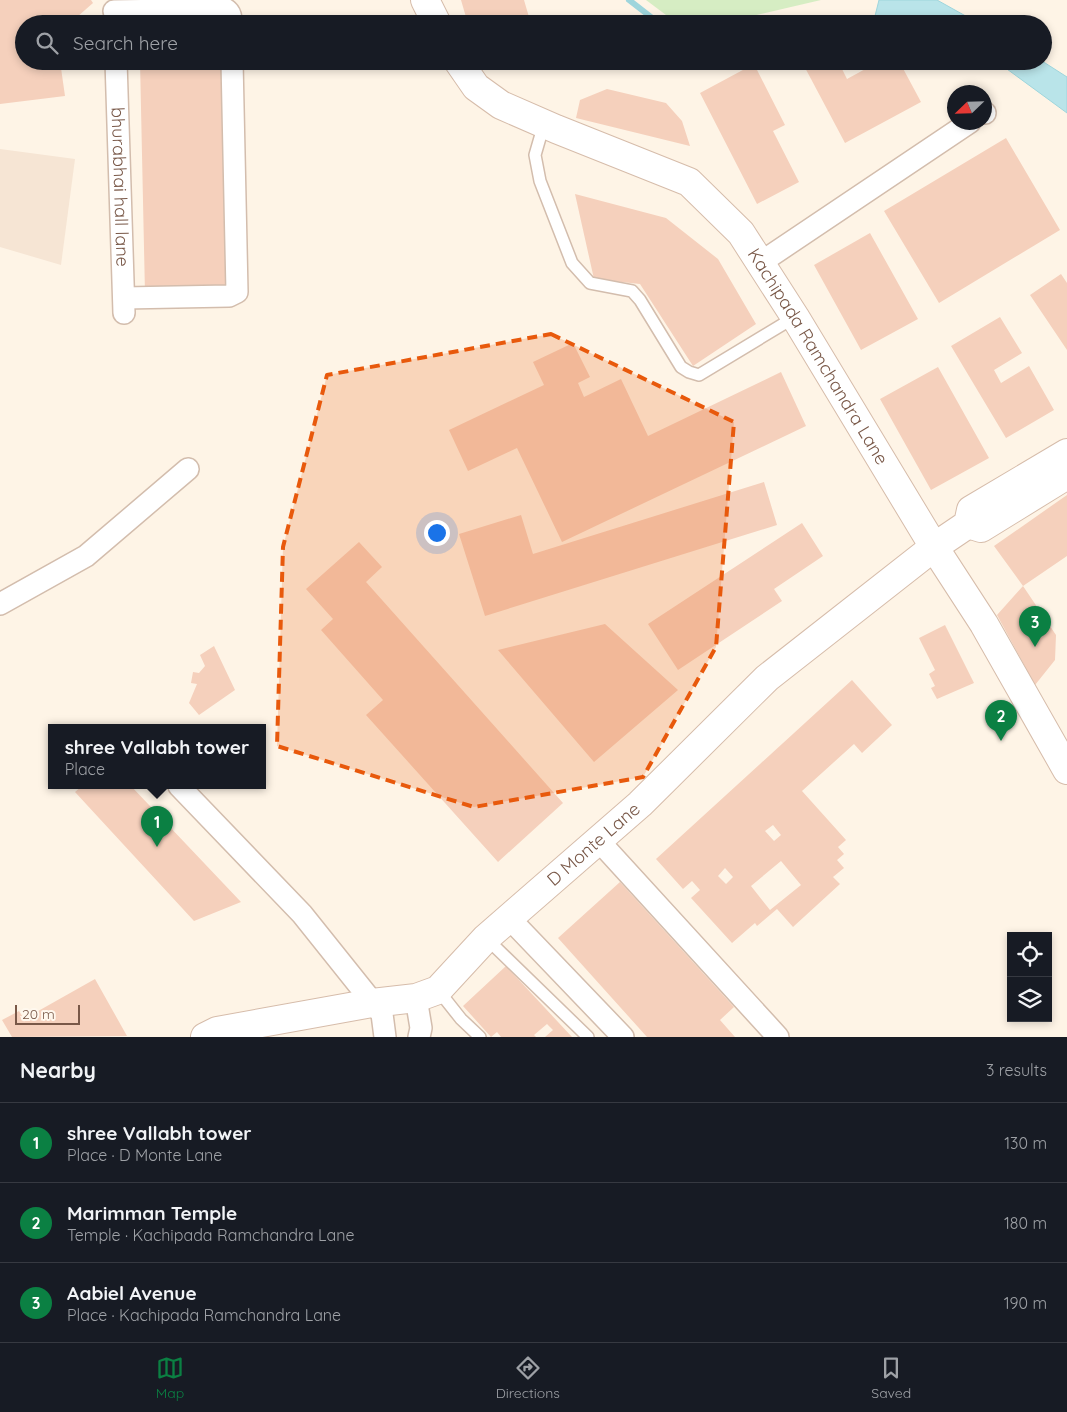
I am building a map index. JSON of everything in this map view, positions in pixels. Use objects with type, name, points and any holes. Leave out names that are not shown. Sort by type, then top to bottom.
[{"type":"street","points":[[425,0],[432,15]]},
{"type":"street","points":[[114,12],[225,9],[229,11],[230,15]]},
{"type":"street","name":"bhurabhai hall lane","points":[[116,70],[124,305],[229,296],[237,292],[232,70]]},
{"type":"street","name":"Kachipada Ramchandra Lane","points":[[464,70],[476,86],[501,105],[689,182],[741,233],[795,317],[934,547],[984,624],[1067,770]]},
{"type":"street","points":[[760,263],[958,130]]},
{"type":"street","points":[[1067,454],[971,510],[968,524],[981,528],[1067,475]]},
{"type":"street","points":[[0,604],[86,556],[188,469]]},
{"type":"street","name":"D Monte Lane","points":[[427,994],[486,938],[640,804],[767,678],[934,547],[968,524]]},
{"type":"street","points":[[182,789],[302,914],[382,1014],[386,1037]]},
{"type":"street","points":[[598,840],[778,1037]]},
{"type":"street","points":[[509,918],[623,1037]]},
{"type":"street","points":[[205,1037],[217,1031],[427,994],[419,1037]]},
{"type":"street","points":[[281,1020],[306,1037]]},
{"type":"lane","points":[[544,124],[535,155],[540,181],[572,263],[590,284],[632,291],[640,300],[681,367],[699,375],[795,317]]},
{"type":"lane","points":[[486,938],[588,1037]]},
{"type":"lane","points":[[427,994],[461,1019],[480,1037]]},
{"type":"highlighted area","points":[[551,334],[734,422],[716,647],[643,777],[474,807],[277,746],[283,547],[327,375]]},
{"type":"shaded area","points":[[0,149],[75,159],[61,265],[0,247]]},
{"type":"green space","points":[[646,0],[821,0],[757,15],[666,15]]},
{"type":"water","points":[[879,0],[937,0],[964,15],[875,15]]},
{"type":"water","points":[[1052,67],[1067,77],[1067,113],[1008,70],[1052,70]]},
{"type":"building","points":[[0,0],[91,0],[93,3],[79,15],[15,15],[15,70],[61,70],[65,96],[0,104]]},
{"type":"building","points":[[461,0],[524,0],[528,15],[465,15]]},
{"type":"building","points":[[140,70],[226,70],[231,293],[145,294]]},
{"type":"building","points":[[743,70],[757,70],[785,125],[773,131],[799,182],[757,204],[700,93]]},
{"type":"building","points":[[806,70],[842,70],[847,79],[864,70],[904,70],[921,102],[845,143]]},
{"type":"building","points":[[607,89],[666,103],[682,121],[690,146],[576,118],[580,100]]},
{"type":"building","points":[[1006,138],[1060,230],[939,303],[884,211]]},
{"type":"building","points":[[575,194],[666,218],[718,259],[756,324],[693,366],[640,284],[594,279]]},
{"type":"building","points":[[870,233],[918,319],[861,350],[814,265]]},
{"type":"building","points":[[1061,274],[1067,283],[1067,350],[1030,295]]},
{"type":"building","points":[[1000,317],[1022,353],[994,370],[1001,383],[1029,366],[1054,410],[1006,438],[951,346]]},
{"type":"building","points":[[573,343],[590,377],[578,383],[584,397],[621,379],[648,436],[781,372],[806,426],[562,542],[517,448],[468,471],[449,430],[544,385],[533,362]]},
{"type":"building","points":[[938,367],[989,458],[931,490],[880,399]]},
{"type":"building","points":[[764,482],[777,525],[485,616],[459,534],[521,515],[533,554]]},
{"type":"building","points":[[1067,495],[1067,556],[1023,586],[994,546]]},
{"type":"building","points":[[802,523],[823,556],[774,589],[782,601],[678,670],[648,624]]},
{"type":"building","points":[[359,542],[382,567],[366,582],[563,803],[498,862],[366,715],[383,700],[321,630],[333,619],[306,589]]},
{"type":"building","points":[[1023,586],[1056,635],[1055,660],[1035,685],[997,615]]},
{"type":"building","points":[[605,624],[678,690],[594,762],[498,650]]},
{"type":"building","points":[[945,625],[974,683],[937,699],[931,688],[935,686],[929,674],[935,670],[919,638]]},
{"type":"building","points":[[214,646],[235,690],[199,715],[189,703],[197,684],[191,683],[193,672],[199,673],[205,666],[200,655]]},
{"type":"building","points":[[852,680],[892,725],[862,753],[854,744],[802,791],[846,840],[838,847],[844,854],[837,860],[844,868],[833,877],[840,884],[793,927],[777,909],[757,926],[755,923],[732,943],[691,898],[700,890],[692,881],[683,889],[656,859]],"holes":[[[773,825],[781,835],[774,841],[765,831]],[[781,861],[801,885],[770,910],[751,886]],[[725,868],[733,877],[726,884],[718,876]]]},
{"type":"building","points":[[78,789],[134,789],[241,902],[194,921],[75,792]]},
{"type":"building","points":[[620,882],[734,1007],[720,1020],[735,1037],[647,1037],[558,938]]},
{"type":"building","points":[[506,966],[572,1037],[545,1037],[553,1030],[547,1024],[534,1035],[536,1037],[501,1037],[497,1032],[491,1037],[463,1006]]},
{"type":"building","points":[[95,979],[127,1036],[12,1037],[2,1020],[19,1011],[24,1019]]},
{"type":"waterway","points":[[629,0],[648,15]]},
{"type":"place","name":"Aabiel Avenue","points":[[1035,647]]},
{"type":"place","name":"Marimman Temple","points":[[1001,741]]},
{"type":"place","name":"shree Vallabh tower","points":[[157,847]]}]
